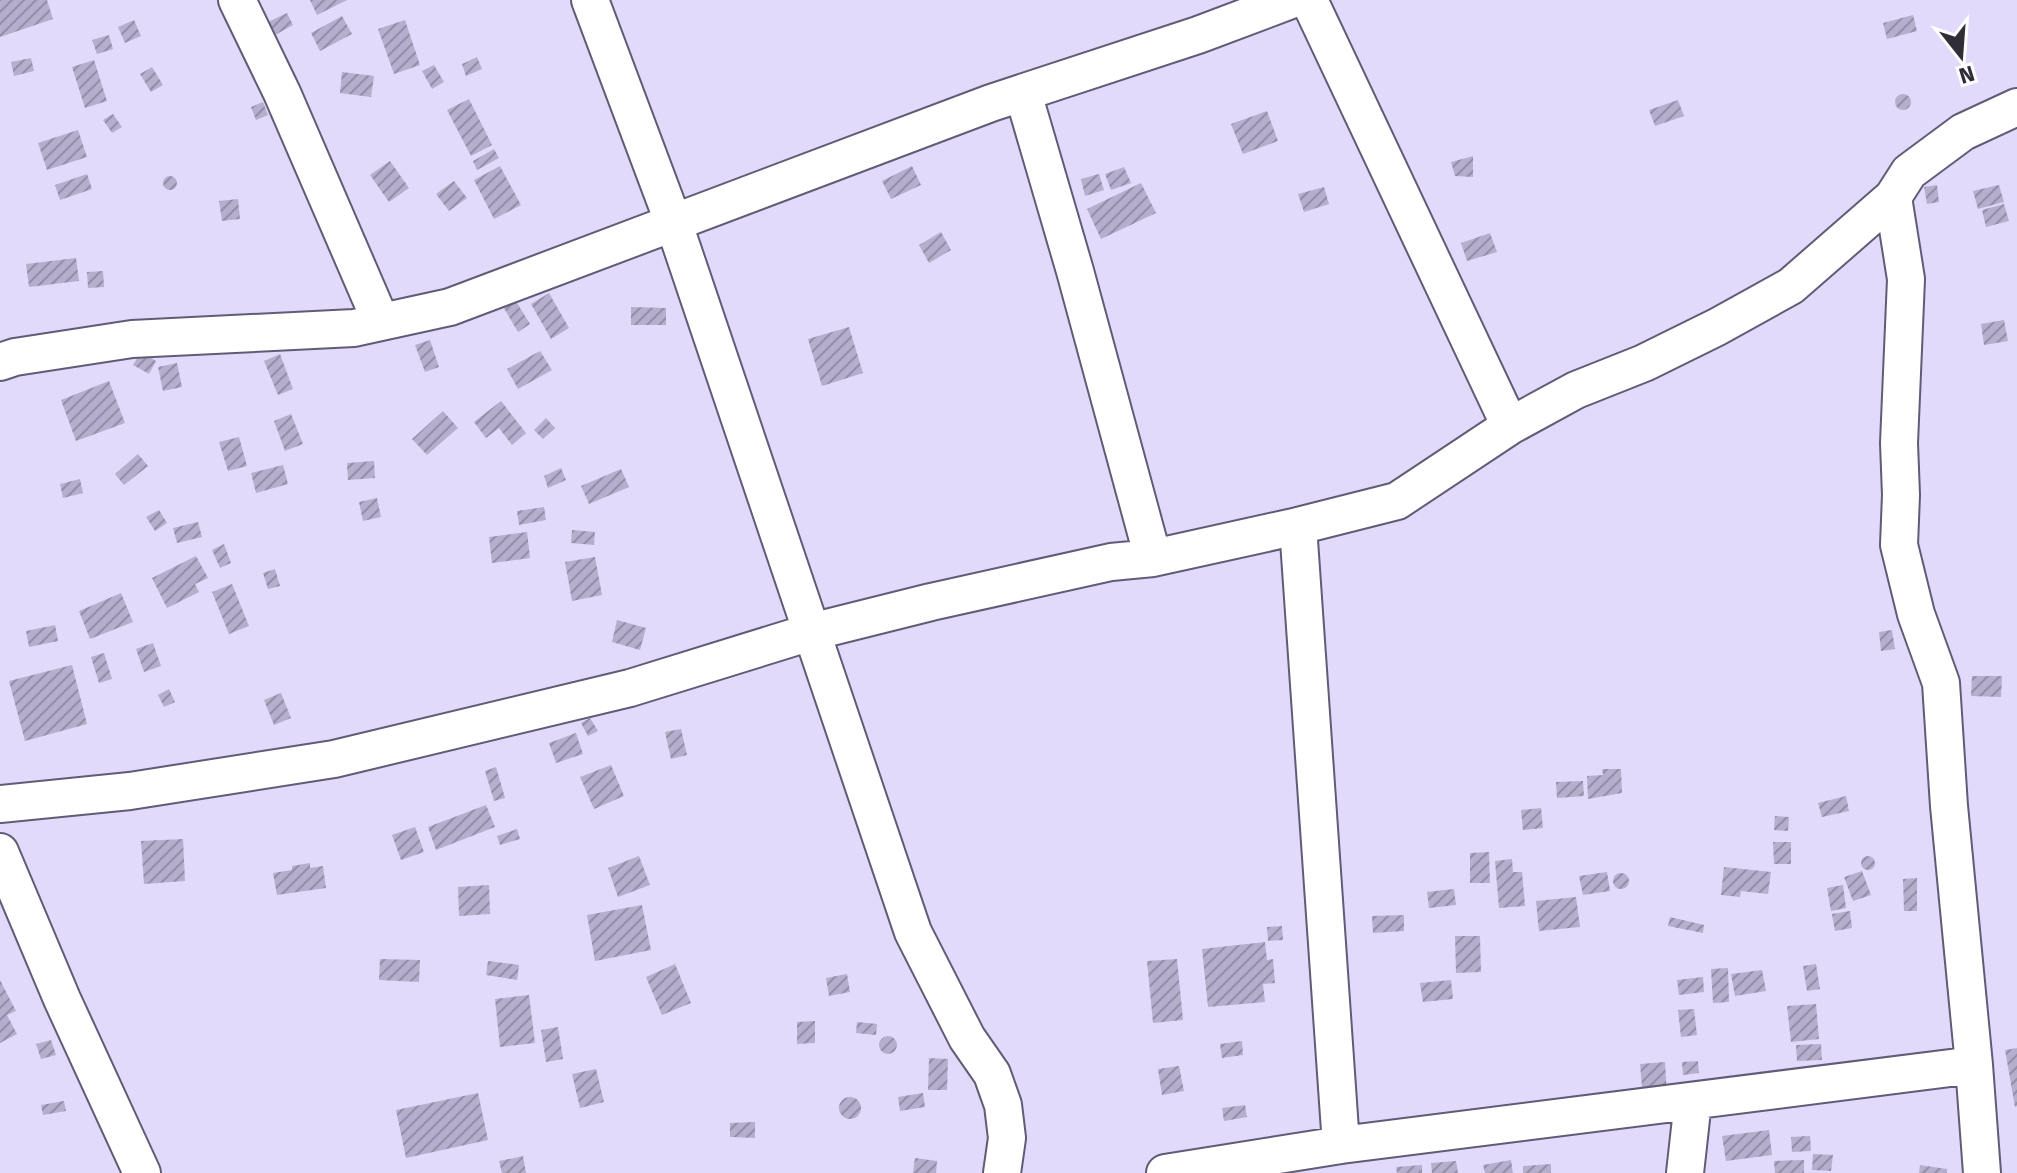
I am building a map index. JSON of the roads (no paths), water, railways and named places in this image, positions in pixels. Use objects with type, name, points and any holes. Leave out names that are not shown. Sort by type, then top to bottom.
[{"type":"street","points":[[237,0],[282,93],[381,322]]},
{"type":"street","points":[[590,0],[674,224],[913,932],[967,1038],[992,1074],[1003,1105],[1007,1138],[1002,1173]]},
{"type":"street","points":[[0,362],[132,339],[354,328],[450,307],[1023,93],[1198,35],[1291,0]]},
{"type":"street","points":[[1309,0],[1510,426]]},
{"type":"street","points":[[1023,93],[1153,558]]},
{"type":"street","points":[[0,804],[130,791],[334,759],[630,688],[811,632],[1111,562],[1153,558],[1397,501],[1510,426],[1576,390],[1644,363],[1717,327],[1791,286],[1893,197],[1909,172],[1963,132],[2017,107]]},
{"type":"street","points":[[1893,197],[1906,279],[1899,443],[1899,545],[1916,614],[1941,683],[1982,1173]]},
{"type":"street","points":[[1298,526],[1356,1154]]},
{"type":"street","points":[[0,852],[62,999],[142,1173]]},
{"type":"street","points":[[1165,1173],[1356,1154],[1693,1101],[1974,1065]]},
{"type":"street","points":[[1685,1173],[1693,1101]]}]
